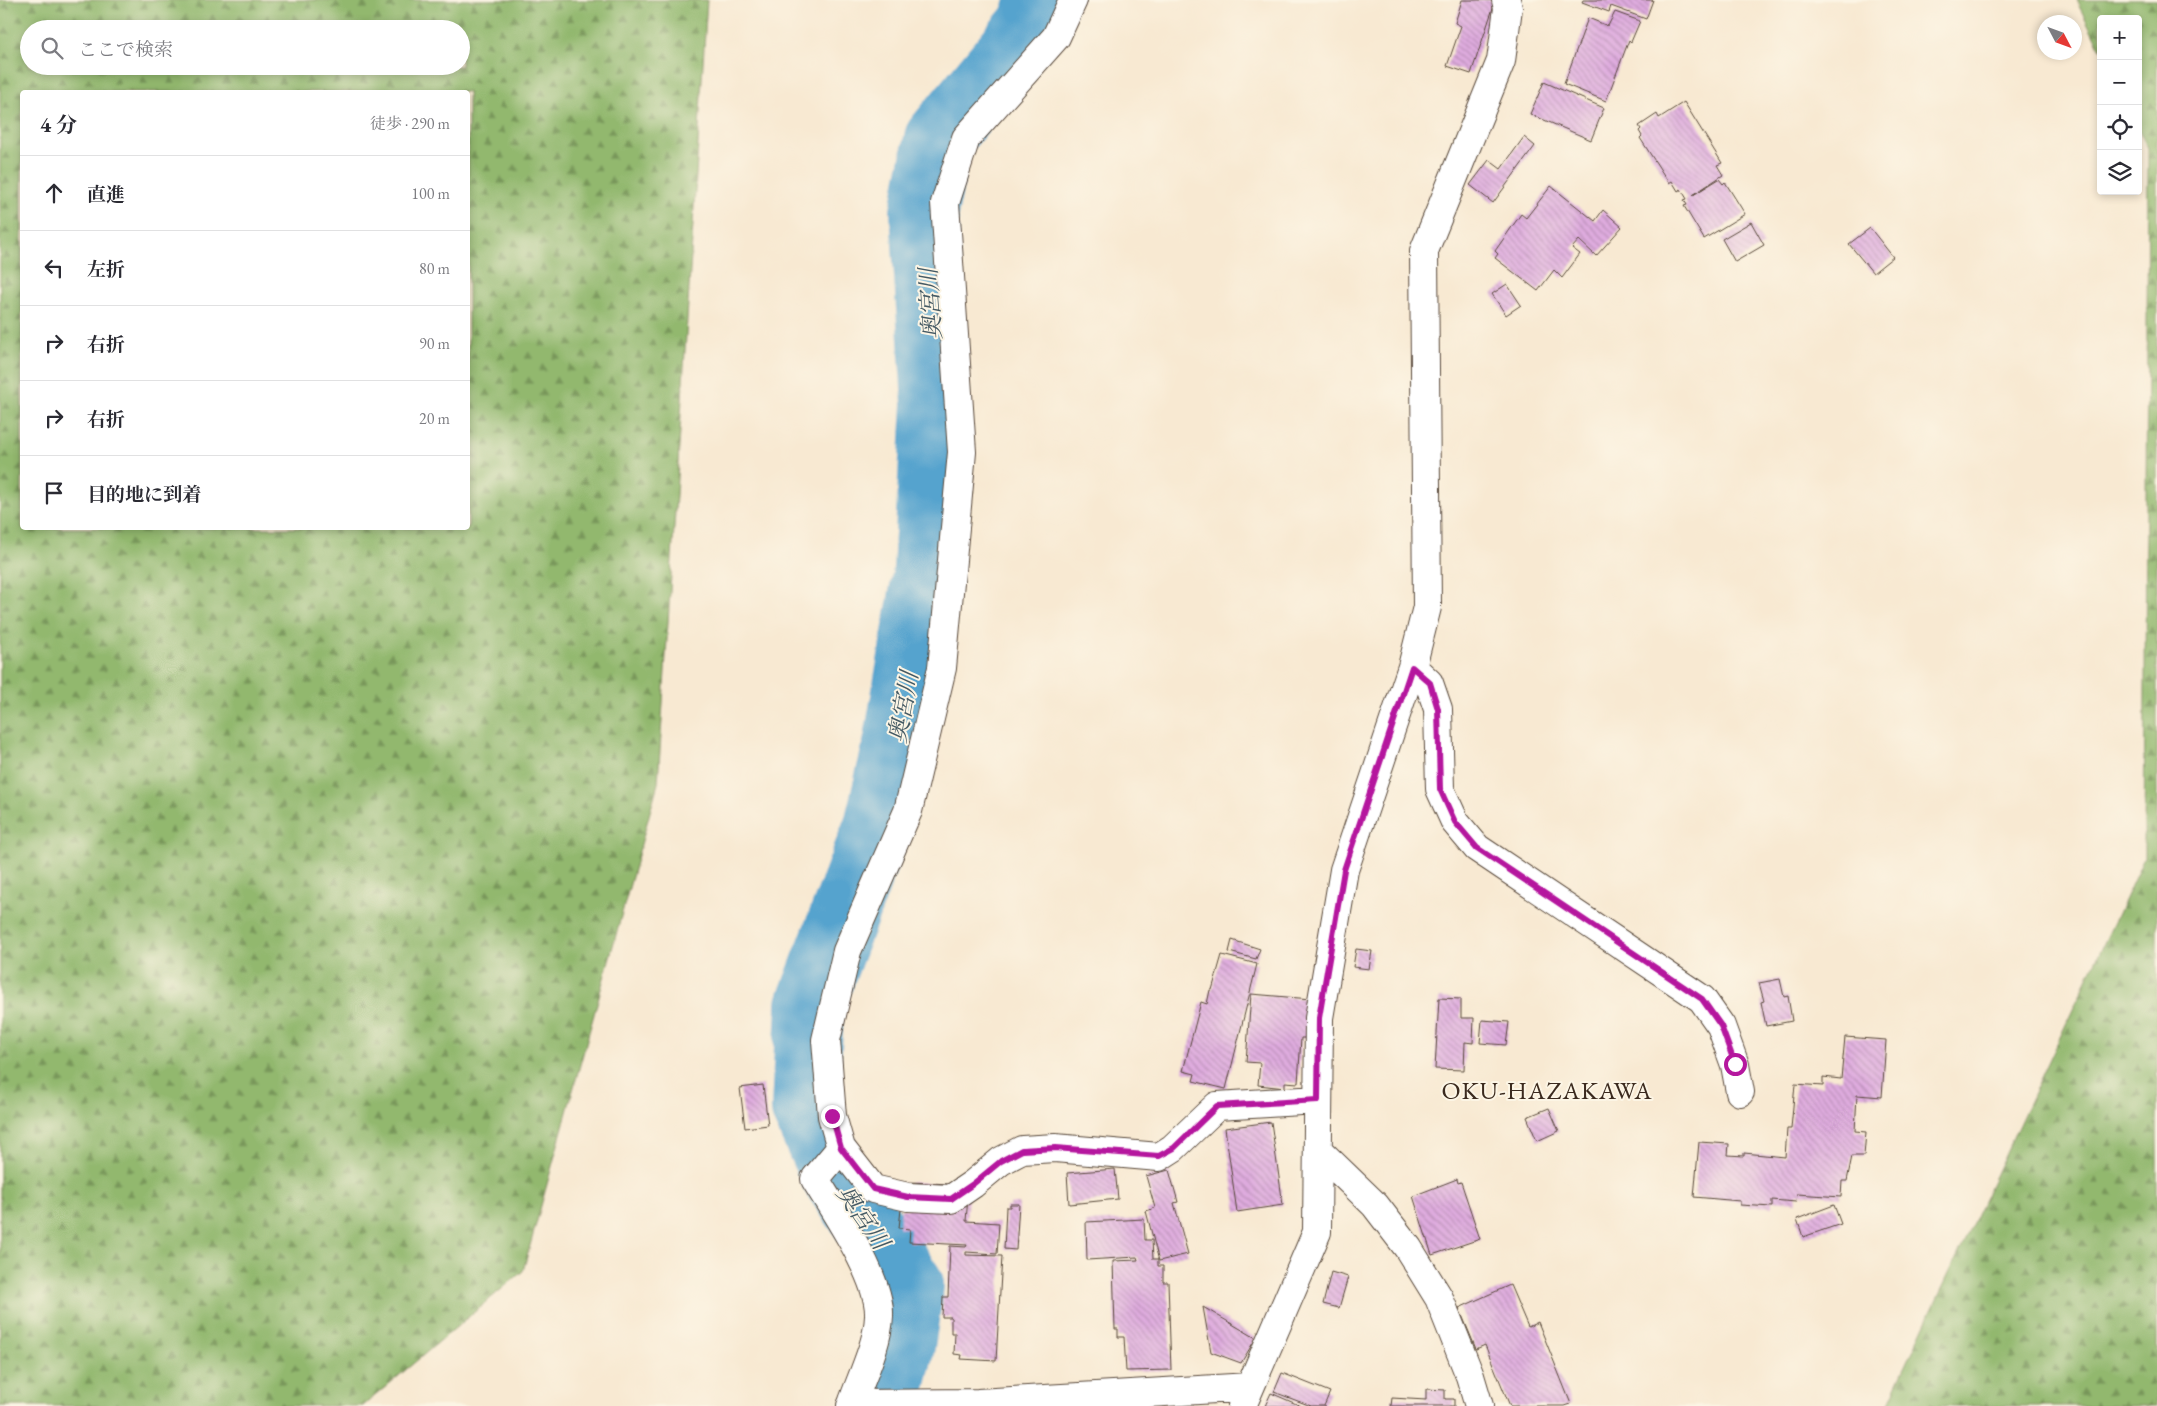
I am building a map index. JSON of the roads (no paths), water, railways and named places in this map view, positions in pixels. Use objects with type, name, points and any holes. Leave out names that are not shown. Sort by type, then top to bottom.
[{"type":"street","points":[[1073,0],[1056,37],[966,138],[945,202],[962,452],[942,668],[908,811],[847,952],[826,1040],[832,1116],[841,1148],[873,1189],[908,1197],[951,1199],[1001,1161],[1022,1150],[1055,1148],[1159,1156],[1174,1148],[1217,1106],[1318,1100]]},
{"type":"street","points":[[841,1148],[816,1179],[872,1277],[879,1316],[873,1344],[852,1405],[1246,1397],[1317,1232],[1319,1018],[1344,870],[1412,667],[1428,607],[1424,251],[1501,61],[1508,8],[1506,0]]},
{"type":"street","points":[[1412,667],[1430,683],[1438,709],[1440,789],[1455,822],[1477,848],[1702,999],[1721,1026],[1735,1064],[1740,1092]]},
{"type":"street","points":[[1318,1150],[1375,1205],[1408,1248],[1439,1298],[1470,1376],[1479,1406]]},
{"type":"waterway","name":"奥宮川","points":[[886,1406],[901,1345],[910,1285],[834,1175],[805,1109],[810,1005],[878,825],[897,745],[927,570],[936,404],[924,212],[938,139],[1031,26],[1042,0]]},
{"type":"district","name":"OKU-HAZAKAWA","points":[[1547,1090]]}]
